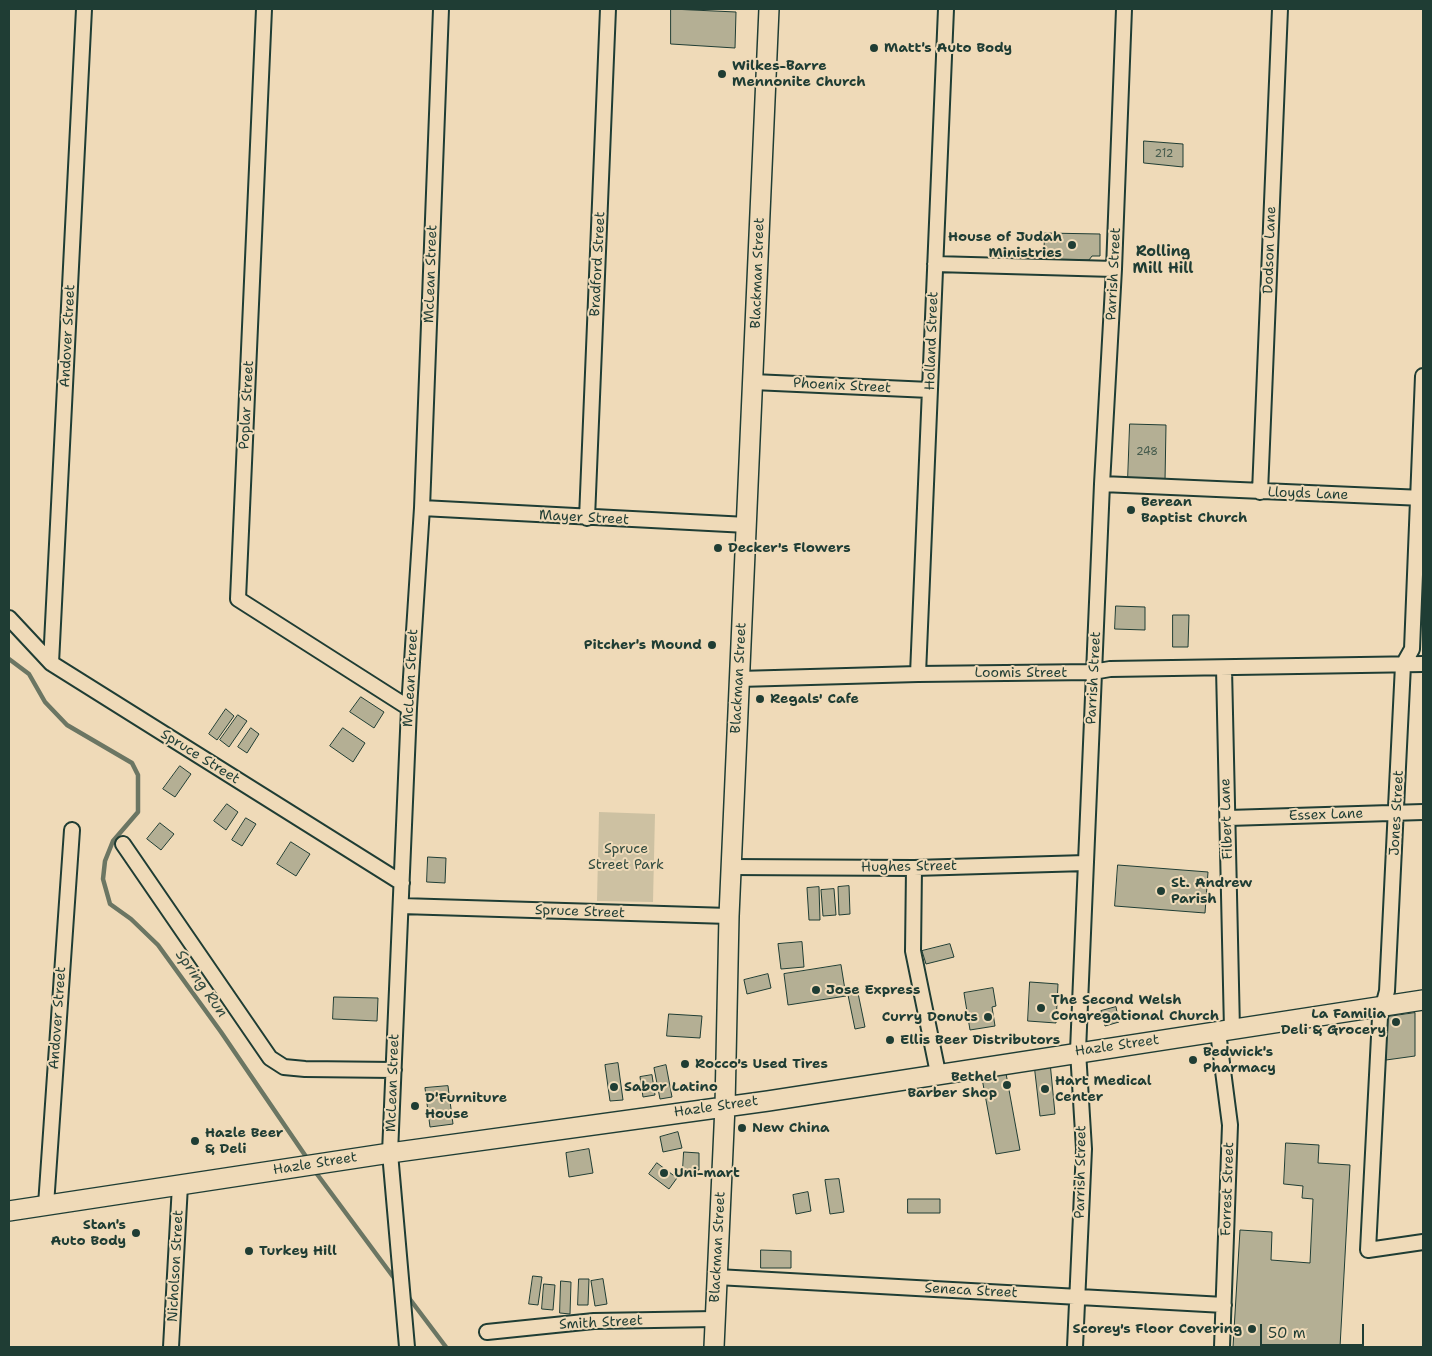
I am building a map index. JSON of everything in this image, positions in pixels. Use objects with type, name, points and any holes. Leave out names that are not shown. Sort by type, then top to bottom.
[{"type":"main road","name":"Blackman Street","points":[[714,1347],[725,1106],[728,916],[769,9]]},
{"type":"main road","name":"Hazle Street","points":[[9,1211],[333,1161],[725,1106],[1423,1000]]},
{"type":"street","name":"Andover Street","points":[[51,663],[84,9]]},
{"type":"street","name":"Poplar Street","points":[[264,9],[238,600],[409,708]]},
{"type":"street","name":"McLean Street","points":[[407,1347],[390,1153],[409,708],[422,508],[441,9]]},
{"type":"street","name":"Bradford Street","points":[[587,518],[608,9]]},
{"type":"street","name":"Holland Street","points":[[918,674],[946,9]]},
{"type":"street","name":"Parrish Street","points":[[1075,1347],[1084,1149],[1078,1051],[1093,672],[1114,269],[1124,9]]},
{"type":"street","name":"Dodson Lane","points":[[1260,492],[1280,9]]},
{"type":"street","points":[[935,264],[1114,269]]},
{"type":"street","name":"Jones Street","points":[[1423,376],[1420,498],[1412,649],[1403,665],[1387,991],[1385,1005],[1380,1017],[1368,1250],[1423,1242]]},
{"type":"street","name":"Phoenix Street","points":[[753,382],[930,390]]},
{"type":"street","name":"Lloyds Lane","points":[[1102,484],[1420,498]]},
{"type":"street","name":"Mayer Street","points":[[422,508],[746,526]]},
{"type":"street","name":"Spruce Street","points":[[9,618],[51,663],[402,883]]},
{"type":"street","name":"Loomis Street","points":[[739,679],[1093,672],[1110,668],[1423,664]]},
{"type":"street","name":"Filbert Lane","points":[[1224,668],[1228,818],[1225,1031]]},
{"type":"street","name":"Essex Lane","points":[[1228,818],[1423,812]]},
{"type":"street","name":"Andover Street","points":[[46,1205],[72,830]]},
{"type":"street","points":[[123,844],[270,1058],[284,1066],[291,1067],[394,1070]]},
{"type":"street","name":"Hughes Street","points":[[731,867],[914,868],[1086,863]]},
{"type":"street","points":[[914,868],[914,951],[938,1073]]},
{"type":"street","name":"Spruce Street","points":[[401,906],[728,916]]},
{"type":"street","name":"Forrest Street","points":[[1222,1347],[1230,1125],[1225,1031]]},
{"type":"street","name":"Nicholson Street","points":[[171,1347],[180,1185]]},
{"type":"street","name":"Seneca Street","points":[[717,1277],[1224,1305]]},
{"type":"street","name":"Smith Street","points":[[487,1332],[594,1321],[715,1319]]},
{"type":"green space","name":"Spruce Street Park","points":[[599,812],[655,814],[653,902],[597,901]]},
{"type":"building","points":[[671,9],[736,12],[735,48],[671,44]]},
{"type":"building","points":[[1144,141],[1183,144],[1183,167],[1144,163]]},
{"type":"building","name":"House of Judah Ministries","points":[[1045,233],[1100,234],[1100,256],[1092,256],[1089,260],[1044,261]]},
{"type":"building","points":[[1130,424],[1166,425],[1165,481],[1128,480]]},
{"type":"building","points":[[1116,606],[1145,607],[1145,630],[1115,629]]},
{"type":"building","points":[[1173,615],[1189,615],[1188,647],[1173,647]]},
{"type":"building","points":[[361,697],[384,712],[374,728],[350,712]]},
{"type":"building","points":[[226,709],[234,716],[217,740],[209,734]]},
{"type":"building","points":[[238,715],[247,721],[229,747],[220,740]]},
{"type":"building","points":[[251,728],[259,734],[247,753],[238,747]]},
{"type":"building","points":[[343,728],[365,743],[353,762],[330,746]]},
{"type":"building","points":[[180,766],[191,774],[175,797],[163,789]]},
{"type":"building","points":[[227,804],[238,812],[226,830],[214,821]]},
{"type":"building","points":[[246,818],[256,824],[242,846],[232,840]]},
{"type":"building","points":[[160,823],[174,834],[161,850],[147,839]]},
{"type":"building","points":[[291,842],[310,854],[296,876],[277,864]]},
{"type":"building","points":[[428,857],[446,858],[445,883],[427,882]]},
{"type":"building","points":[[1118,865],[1208,872],[1205,913],[1115,906]]},
{"type":"building","points":[[849,886],[850,914],[839,915],[838,887]]},
{"type":"building","points":[[819,887],[820,920],[809,920],[807,888]]},
{"type":"building","points":[[834,889],[836,915],[823,916],[821,890]]},
{"type":"building","points":[[802,942],[804,967],[781,969],[778,944]]},
{"type":"building","points":[[950,944],[954,957],[926,964],[922,951]]},
{"type":"building","points":[[841,965],[846,996],[788,1005],[784,974]]},
{"type":"building","points":[[768,974],[771,988],[747,994],[744,980]]},
{"type":"building","points":[[1030,982],[1058,984],[1056,1023],[1028,1021]]},
{"type":"building","points":[[993,988],[996,1006],[992,1007],[995,1026],[970,1030],[964,993]]},
{"type":"building","points":[[858,993],[865,1027],[855,1029],[848,995]]},
{"type":"building","points":[[334,997],[378,998],[377,1021],[333,1019]]},
{"type":"building","points":[[1116,1007],[1119,1022],[1105,1026],[1101,1011]]},
{"type":"building","points":[[1415,1013],[1415,1056],[1386,1060],[1387,1017]]},
{"type":"building","points":[[669,1014],[702,1016],[700,1038],[667,1036]]},
{"type":"building","name":"Hart Medical Center","points":[[1050,1062],[1055,1114],[1040,1116],[1034,1064]]},
{"type":"building","points":[[618,1063],[623,1100],[610,1101],[605,1065]]},
{"type":"building","points":[[666,1065],[672,1097],[660,1099],[654,1068]]},
{"type":"building","points":[[1005,1068],[1020,1150],[996,1154],[981,1073]]},
{"type":"building","points":[[652,1075],[655,1095],[643,1097],[640,1077]]},
{"type":"building","points":[[448,1086],[453,1124],[430,1127],[425,1088]]},
{"type":"building","points":[[678,1132],[682,1148],[663,1152],[660,1137]]},
{"type":"building","points":[[1286,1143],[1319,1145],[1318,1163],[1350,1165],[1340,1347],[1233,1347],[1240,1230],[1272,1232],[1271,1260],[1310,1263],[1313,1199],[1302,1198],[1303,1186],[1284,1184]]},
{"type":"building","points":[[589,1149],[593,1173],[569,1177],[566,1153]]},
{"type":"building","points":[[684,1152],[699,1153],[699,1170],[683,1169]]},
{"type":"building","points":[[657,1163],[677,1178],[669,1189],[649,1174]]},
{"type":"building","points":[[839,1179],[844,1212],[830,1214],[825,1180]]},
{"type":"building","points":[[808,1192],[811,1211],[796,1214],[793,1195]]},
{"type":"building","points":[[908,1199],[940,1199],[940,1213],[908,1213]]},
{"type":"building","points":[[761,1250],[791,1251],[791,1268],[761,1268]]},
{"type":"building","points":[[533,1276],[542,1277],[538,1305],[529,1304]]},
{"type":"building","points":[[579,1279],[589,1279],[588,1305],[578,1305]]},
{"type":"building","points":[[603,1279],[607,1304],[595,1306],[591,1281]]},
{"type":"building","points":[[561,1281],[571,1282],[570,1314],[560,1313]]},
{"type":"building","points":[[544,1284],[555,1285],[553,1310],[542,1309]]},
{"type":"waterway","name":"Spring Run","points":[[9,659],[29,674],[45,702],[67,725],[132,763],[138,775],[138,812],[113,841],[105,861],[103,879],[110,904],[131,919],[158,945],[221,1032],[309,1161]]},
{"type":"waterway","name":"Spring Run","points":[[314,1170],[397,1282]]},
{"type":"waterway","name":"Spring Run","points":[[406,1294],[446,1347]]},
{"type":"place","name":"Matt's Auto Body","points":[[874,48]]},
{"type":"place","name":"Wilkes-Barre Mennonite Church","points":[[722,74]]},
{"type":"place","name":"House of Judah Ministries","points":[[1072,245]]},
{"type":"place","name":"Berean Baptist Church","points":[[1131,510]]},
{"type":"place","name":"Decker's Flowers","points":[[718,548]]},
{"type":"place","name":"Pitcher's Mound","points":[[712,645]]},
{"type":"place","name":"Regals' Cafe","points":[[760,699]]},
{"type":"place","name":"St. Andrew Parish","points":[[1161,891]]},
{"type":"place","name":"Jose Express","points":[[816,990]]},
{"type":"place","name":"The Second Welsh Congregational Church","points":[[1041,1008]]},
{"type":"place","name":"Curry Donuts","points":[[988,1017]]},
{"type":"place","name":"La Familia Deli & Grocery","points":[[1396,1022]]},
{"type":"place","name":"Ellis Beer Distributors","points":[[890,1040]]},
{"type":"place","name":"Bedwick's Pharmacy","points":[[1193,1060]]},
{"type":"place","name":"Rocco's Used Tires","points":[[685,1064]]},
{"type":"place","name":"Bethel Barber Shop","points":[[1007,1085]]},
{"type":"place","name":"Sabor Latino","points":[[614,1087]]},
{"type":"place","name":"Hart Medical Center","points":[[1045,1089]]},
{"type":"place","name":"D'Furniture House","points":[[415,1106]]},
{"type":"place","name":"New China","points":[[742,1128]]},
{"type":"place","name":"Hazle Beer & Deli","points":[[195,1141]]},
{"type":"place","name":"Uni-mart","points":[[664,1173]]},
{"type":"place","name":"Stan's Auto Body","points":[[136,1233]]},
{"type":"place","name":"Turkey Hill","points":[[249,1251]]},
{"type":"place","name":"Scorey's Floor Covering","points":[[1252,1329]]},
{"type":"district","name":"Rolling Mill Hill","points":[[1163,260]]}]
